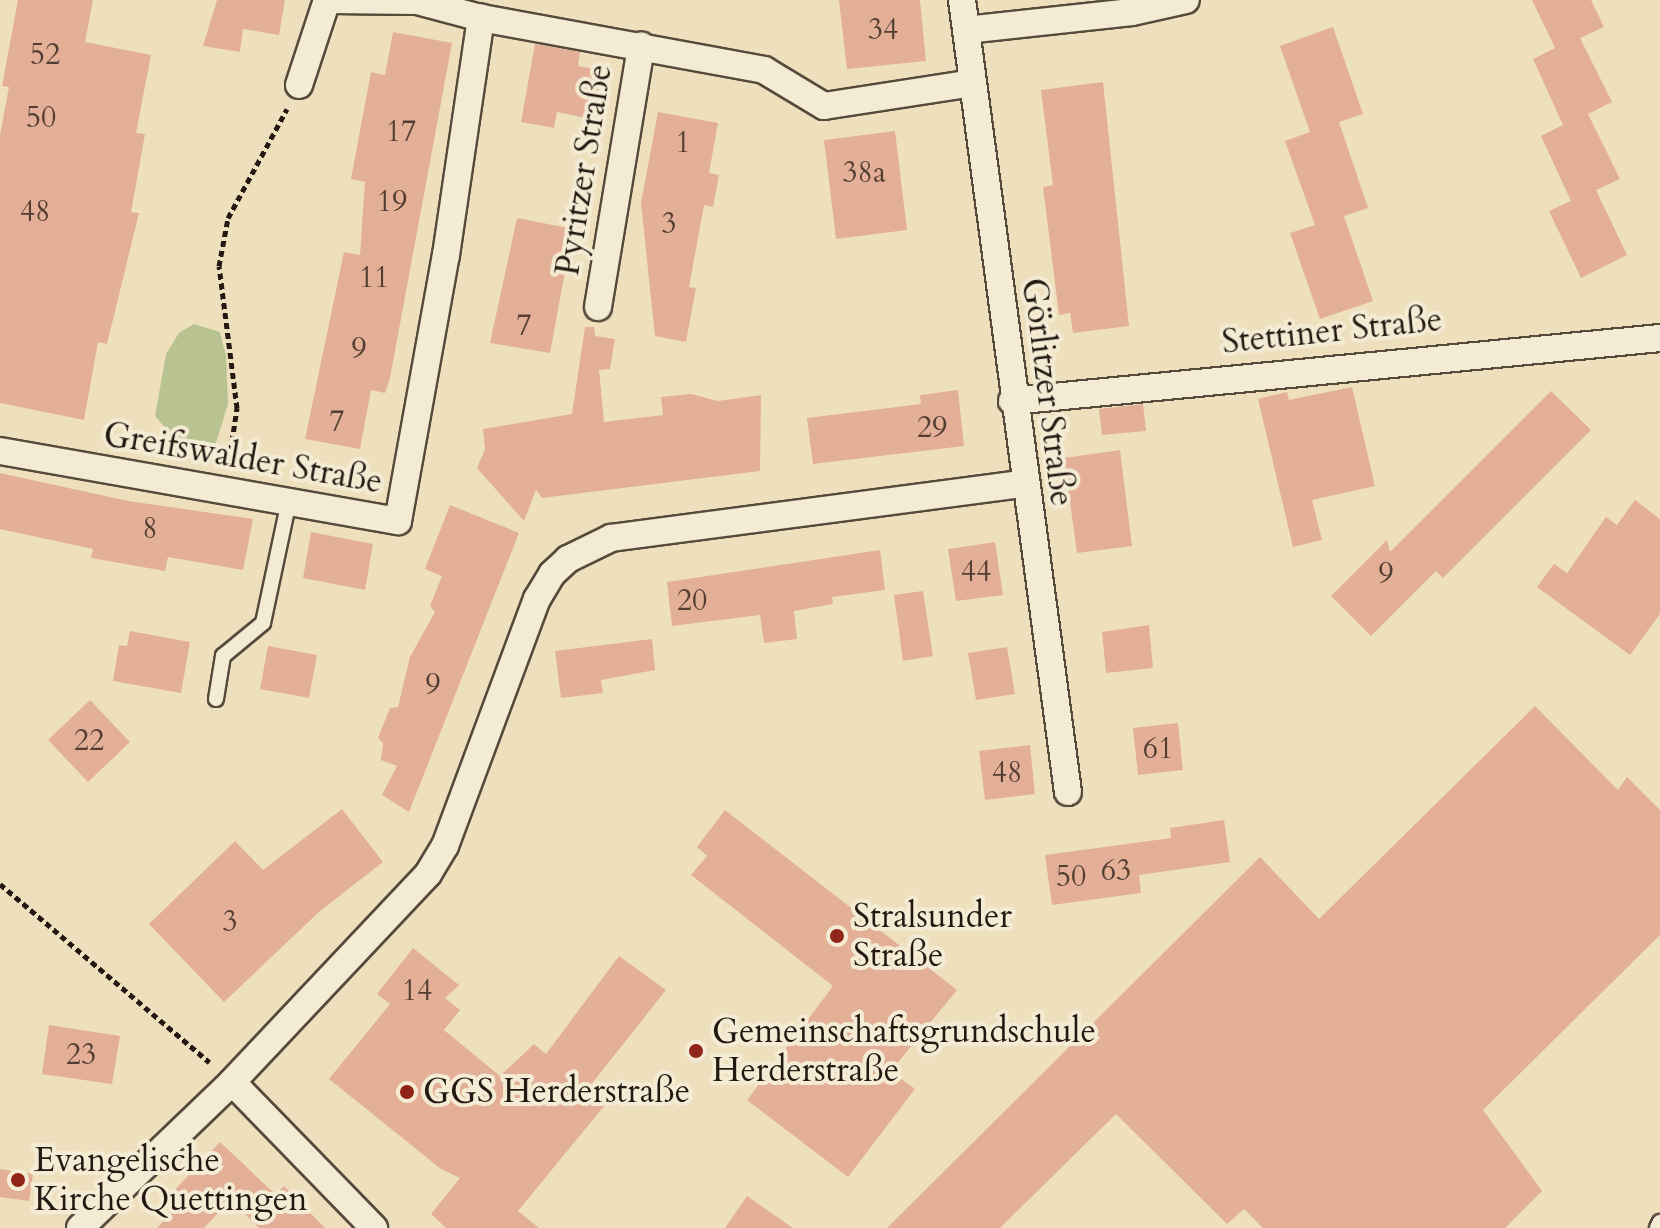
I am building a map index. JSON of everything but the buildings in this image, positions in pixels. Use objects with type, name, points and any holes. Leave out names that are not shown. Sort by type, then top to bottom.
[{"type":"street","name":"Pyritzer Straße","points":[[299,85],[329,0],[417,1],[481,18],[764,70],[824,106],[972,83]]},
{"type":"street","name":"Görlitzer Straße","points":[[962,0],[1023,484],[1068,792]]},
{"type":"street","points":[[966,30],[1132,12],[1186,0]]},
{"type":"street","name":"Greifswalder Straße","points":[[0,451],[224,494],[398,521],[446,255],[481,18]]},
{"type":"street","name":"Pyritzer Straße","points":[[598,307],[641,46]]},
{"type":"street","name":"Stettiner Straße","points":[[1012,401],[1405,359],[1660,338]]},
{"type":"street","points":[[80,1228],[232,1082],[428,874],[445,846],[537,599],[568,559],[611,538],[1023,484]]},
{"type":"street","points":[[232,1082],[374,1228]]},
{"type":"lane","points":[[216,699],[223,656],[263,623],[288,505]]},
{"type":"lane","points":[[1657,1228],[1660,1222]]},
{"type":"path","points":[[224,494],[237,408],[219,266],[228,218],[299,85]]},
{"type":"path","points":[[0,884],[232,1082]]},
{"type":"green space","points":[[194,324],[220,332],[226,356],[228,404],[215,446],[178,443],[155,416],[166,354],[179,333]]},
{"type":"place","name":"Stralsunder Straße","points":[[837,936]]},
{"type":"place","name":"Gemeinschaftsgrundschule Herderstraße","points":[[696,1051]]},
{"type":"place","name":"GGS Herderstraße","points":[[407,1092]]},
{"type":"place","name":"Evangelische Kirche Quettingen","points":[[18,1180]]}]
